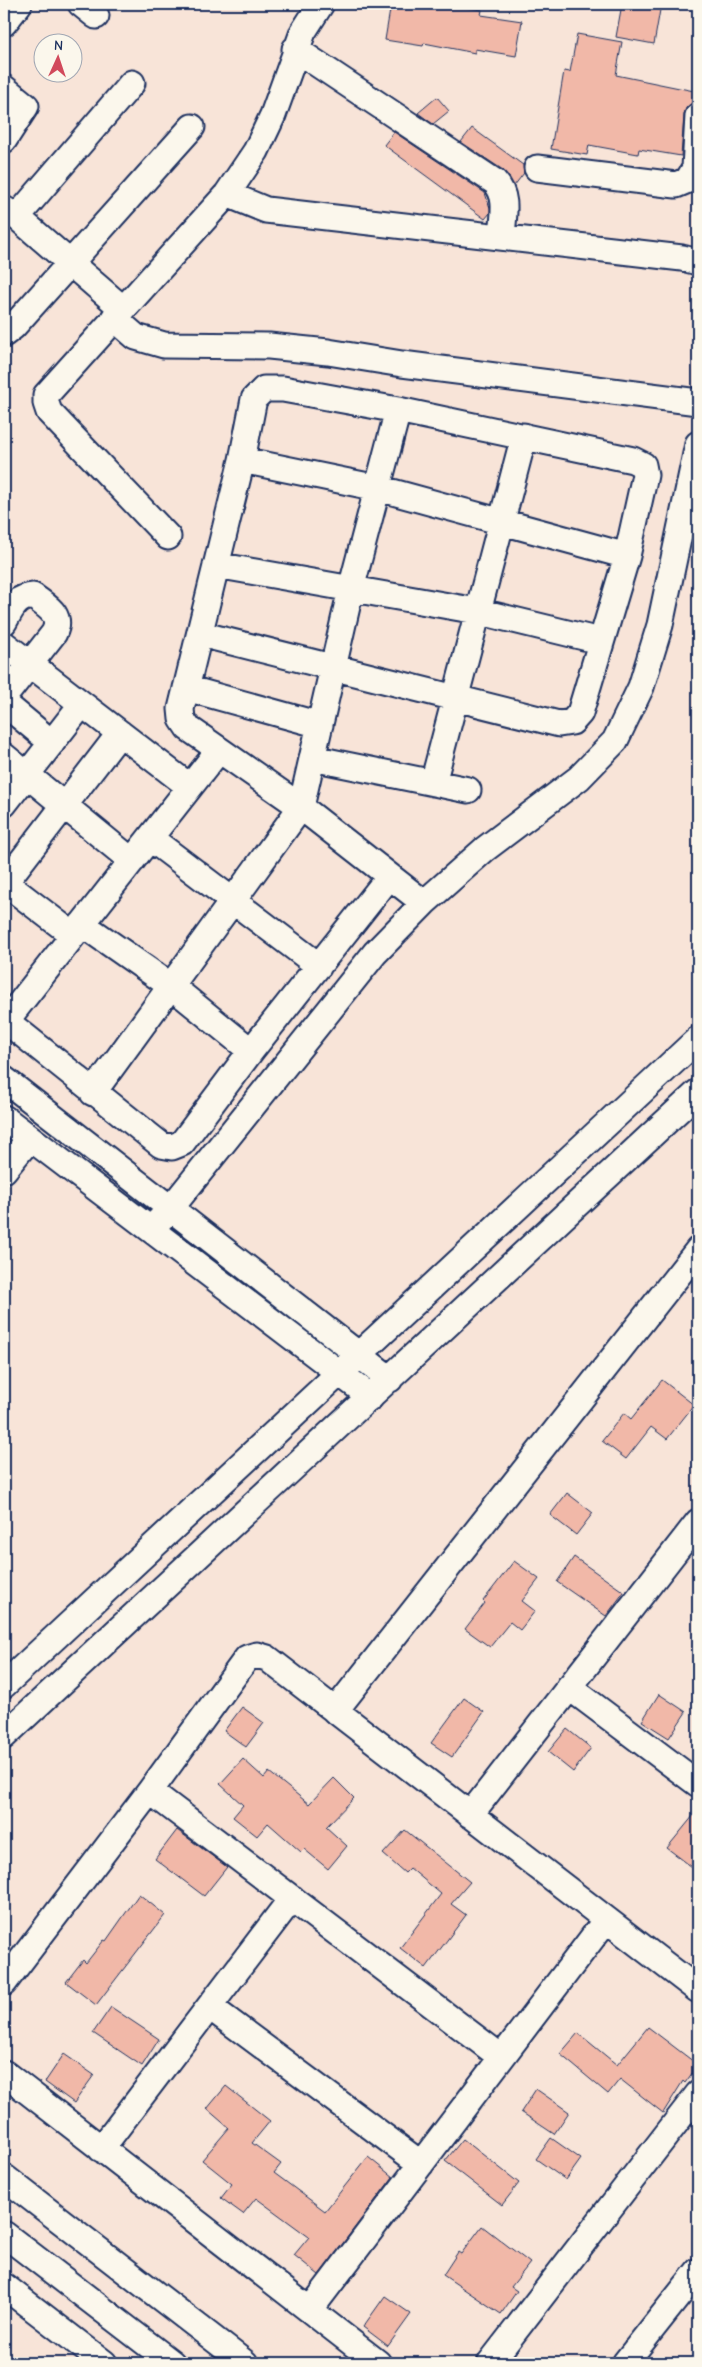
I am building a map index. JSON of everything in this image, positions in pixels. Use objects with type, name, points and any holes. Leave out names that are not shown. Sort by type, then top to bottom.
[{"type":"street","points":[[4,23],[19,4]]},
{"type":"street","points":[[168,537],[49,412],[46,395],[50,388],[227,194],[256,150],[273,115],[295,49],[303,32],[321,4]]},
{"type":"street","points":[[295,49],[495,182],[503,190],[502,236]]},
{"type":"street","points":[[132,83],[10,213],[69,263],[118,314],[136,337],[164,345],[269,346],[328,352],[402,364],[698,402]]},
{"type":"street","points":[[4,88],[26,106],[4,140]]},
{"type":"street","points":[[537,168],[676,185],[688,180],[695,168],[698,116]]},
{"type":"street","points":[[4,334],[13,327],[192,126]]},
{"type":"street","points":[[227,194],[266,210],[502,236],[682,258],[698,262]]},
{"type":"street","points":[[200,634],[335,666],[455,699],[559,724],[572,722],[580,713],[627,556],[645,476],[643,465],[633,460],[524,436],[284,388],[264,389],[254,399],[242,460],[181,709],[182,720],[188,728],[301,808],[424,903]]},
{"type":"street","points":[[93,1092],[301,808],[335,666],[351,589],[398,410]]},
{"type":"street","points":[[434,783],[477,611],[524,436]]},
{"type":"street","points":[[151,1229],[171,1208],[375,953],[424,903],[485,849],[578,778],[615,741],[641,687],[660,625],[698,444]]},
{"type":"street","points":[[242,460],[378,488],[502,520],[627,556]]},
{"type":"street","points":[[216,565],[477,611],[600,641]]},
{"type":"street","points":[[4,622],[16,602],[22,597],[33,596],[53,611],[58,618],[58,626],[54,633],[4,696]]},
{"type":"street","points":[[4,644],[190,787]]},
{"type":"street","points":[[186,688],[320,724]]},
{"type":"street","points":[[4,704],[52,743]]},
{"type":"street","points":[[4,804],[82,704]]},
{"type":"street","points":[[120,733],[4,883],[171,986],[251,1051]]},
{"type":"street","points":[[219,750],[5,1020],[161,1145],[172,1148],[182,1143],[251,1051],[389,877]]},
{"type":"street","points":[[4,756],[132,861]]},
{"type":"street","points":[[312,758],[468,790]]},
{"type":"street","points":[[150,838],[319,966]]},
{"type":"street","points":[[4,1685],[698,1039]]},
{"type":"street","points":[[4,1079],[390,1379]]},
{"type":"street","points":[[4,1736],[698,1092]]},
{"type":"street","points":[[4,1118],[371,1397]]},
{"type":"street","points":[[4,1170],[30,1138]]},
{"type":"street","points":[[335,1711],[698,1250]]},
{"type":"street","points":[[470,1815],[697,1528]]},
{"type":"street","points":[[4,1983],[150,1791],[247,1658],[257,1655],[267,1658],[698,1990]]},
{"type":"street","points":[[569,1688],[695,1776]]},
{"type":"street","points":[[150,1791],[501,2057]]},
{"type":"street","points":[[101,2149],[292,1898]]},
{"type":"street","points":[[310,2310],[606,1920]]},
{"type":"street","points":[[210,2006],[421,2164]]},
{"type":"street","points":[[4,2073],[378,2363]]},
{"type":"street","points":[[490,2363],[698,2094]]},
{"type":"street","points":[[4,2177],[245,2363]]},
{"type":"street","points":[[4,2234],[172,2363]]},
{"type":"street","points":[[625,2363],[698,2271]]},
{"type":"street","points":[[4,2286],[104,2363]]},
{"type":"building","points":[[391,4],[419,4],[442,8],[444,4],[482,10],[481,15],[522,21],[516,56],[475,49],[475,53],[424,43],[423,46],[385,40]]},
{"type":"building","points":[[622,4],[660,10],[654,44],[616,37]]},
{"type":"building","points":[[577,34],[622,42],[616,75],[694,91],[692,103],[686,108],[684,115],[681,156],[639,149],[638,154],[589,145],[587,155],[551,149],[564,71],[570,72]]},
{"type":"building","points":[[437,97],[449,111],[433,124],[418,113]]},
{"type":"building","points":[[472,128],[523,165],[524,173],[514,186],[503,170],[461,142]]},
{"type":"building","points":[[394,132],[485,193],[490,213],[485,219],[384,145]]},
{"type":"building","points":[[662,1380],[694,1405],[667,1439],[651,1427],[626,1459],[602,1441],[624,1413],[631,1419]]},
{"type":"building","points":[[567,1493],[593,1513],[576,1535],[550,1515]]},
{"type":"building","points":[[574,1557],[624,1592],[606,1616],[557,1582]]},
{"type":"building","points":[[514,1561],[539,1579],[522,1601],[535,1611],[520,1630],[510,1622],[490,1647],[465,1629],[485,1603],[483,1601]]},
{"type":"building","points":[[659,1694],[686,1712],[669,1738],[642,1721]]},
{"type":"building","points":[[464,1698],[484,1712],[452,1757],[431,1743]]},
{"type":"building","points":[[242,1707],[264,1723],[246,1747],[224,1731]]},
{"type":"building","points":[[567,1729],[591,1748],[573,1772],[548,1752]]},
{"type":"building","points":[[243,1759],[264,1778],[269,1772],[309,1804],[334,1778],[354,1798],[326,1827],[347,1846],[328,1869],[304,1849],[301,1852],[268,1823],[257,1836],[233,1817],[243,1805],[220,1784]]},
{"type":"building","points":[[698,1810],[698,1860],[692,1867],[667,1848]]},
{"type":"building","points":[[177,1830],[227,1867],[204,1896],[155,1859]]},
{"type":"building","points":[[405,1830],[470,1882],[451,1904],[466,1915],[426,1968],[400,1948],[441,1894],[410,1868],[405,1873],[383,1854]]},
{"type":"building","points":[[139,1894],[165,1915],[96,2005],[66,1982],[83,1960],[86,1963],[104,1940],[106,1941]]},
{"type":"building","points":[[111,2007],[159,2039],[142,2066],[93,2033]]},
{"type":"building","points":[[648,2027],[698,2065],[685,2083],[683,2081],[663,2113],[620,2079],[608,2094],[560,2054],[578,2033],[617,2065]]},
{"type":"building","points":[[64,2054],[94,2075],[74,2103],[45,2082]]},
{"type":"building","points":[[226,2086],[270,2121],[252,2143],[281,2164],[274,2173],[325,2211],[368,2157],[393,2177],[319,2275],[294,2255],[309,2237],[256,2198],[243,2214],[221,2198],[232,2184],[202,2160],[229,2128],[207,2109]]},
{"type":"building","points":[[536,2089],[569,2112],[554,2134],[521,2112]]},
{"type":"building","points":[[551,2138],[581,2159],[566,2180],[536,2159]]},
{"type":"building","points":[[463,2139],[519,2183],[502,2205],[445,2161]]},
{"type":"building","points":[[482,2226],[530,2263],[511,2287],[517,2291],[501,2314],[443,2275],[458,2252],[461,2254]]},
{"type":"building","points":[[385,2296],[411,2314],[388,2346],[363,2327]]}]
